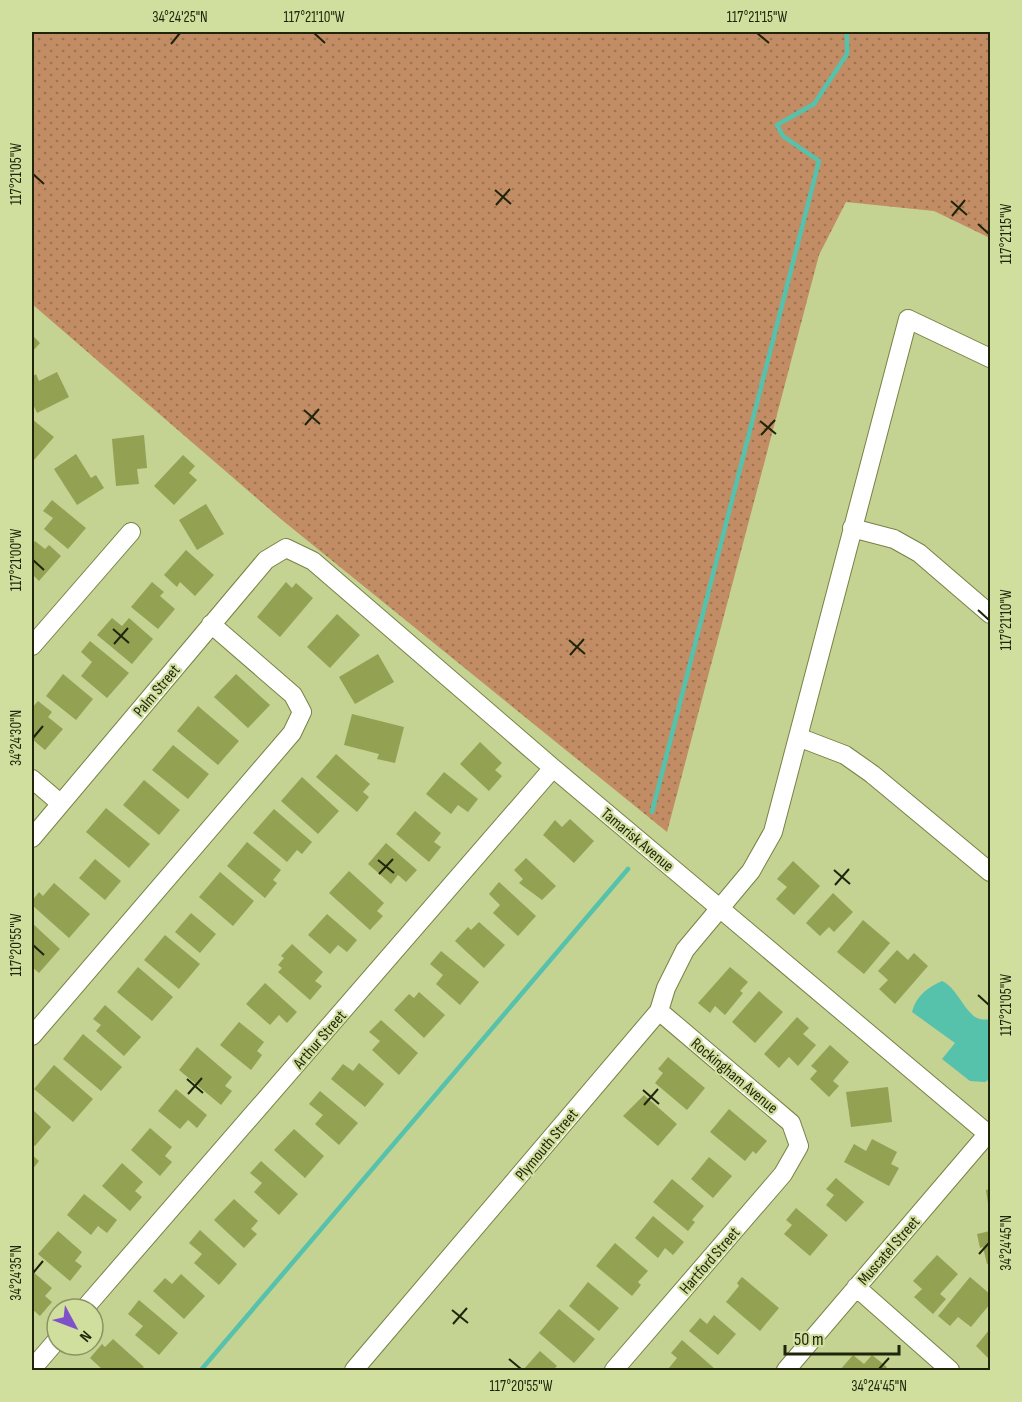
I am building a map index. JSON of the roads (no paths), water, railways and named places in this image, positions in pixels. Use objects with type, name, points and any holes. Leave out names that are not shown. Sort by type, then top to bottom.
[{"type":"street","name":"Plymouth Street","points":[[354,1371],[659,1011],[666,988],[685,950],[751,871],[773,832],[908,319],[990,358]]},
{"type":"street","points":[[852,528],[894,539],[919,553],[990,614]]},
{"type":"street","points":[[32,645],[131,532]]},
{"type":"street","name":"Palm Street","points":[[32,838],[266,560],[286,548]]},
{"type":"street","name":"Tamarisk Avenue","points":[[286,548],[313,561],[553,768],[989,1132]]},
{"type":"street","points":[[32,1036],[292,733],[302,712],[293,695],[211,624]]},
{"type":"street","points":[[798,737],[845,755],[872,774],[990,872]]},
{"type":"street","name":"Arthur Street","points":[[94,1297],[553,768]]},
{"type":"street","points":[[32,779],[60,803]]},
{"type":"street","name":"Rockingham Avenue","points":[[659,1011],[791,1123],[799,1146]]},
{"type":"street","name":"Muscatel Street","points":[[786,1371],[989,1132]]},
{"type":"street","name":"Hartford Street","points":[[614,1371],[783,1174],[799,1146]]},
{"type":"street","points":[[856,1287],[950,1371]]},
{"type":"street","points":[[32,1369],[45,1354]]},
{"type":"water","points":[[942,981],[952,989],[970,1013],[980,1019],[990,1020],[990,1079],[985,1082],[970,1081],[942,1059],[955,1043],[912,1012],[916,1001],[923,993]]},
{"type":"waterway","points":[[652,812],[819,161],[783,136],[777,125],[814,104],[847,54],[847,32]]},
{"type":"waterway","points":[[201,1370],[628,869]]}]
